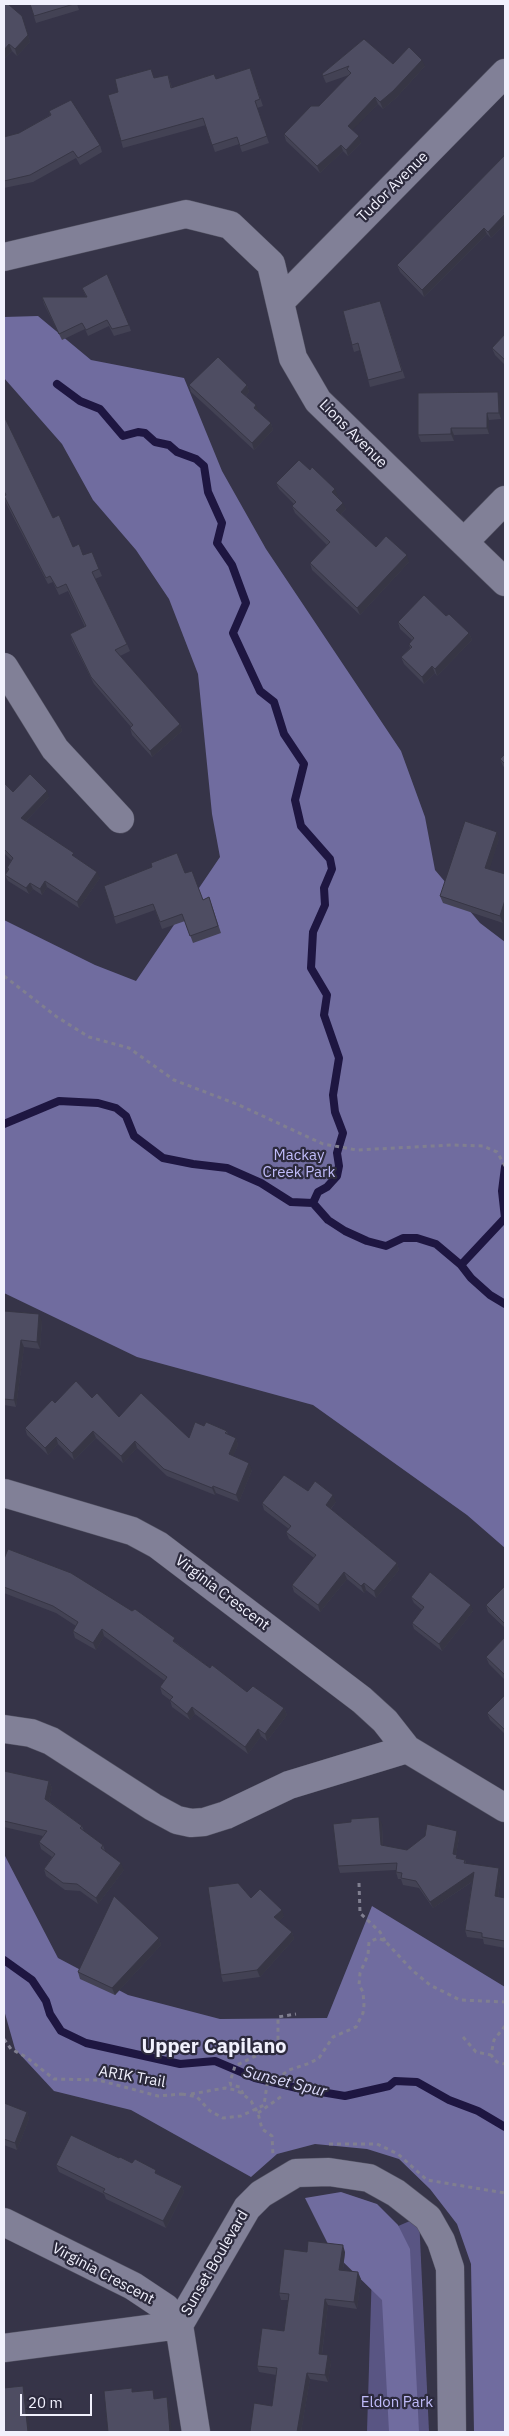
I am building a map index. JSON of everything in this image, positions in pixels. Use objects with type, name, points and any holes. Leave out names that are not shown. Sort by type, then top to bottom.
[{"type":"street","name":"Tudor Avenue","points":[[280,302],[505,73]]},
{"type":"street","name":"Lions Avenue","points":[[4,257],[186,214],[230,225],[271,264],[293,358],[318,402],[505,582]]},
{"type":"street","points":[[464,542],[505,500]]},
{"type":"street","points":[[4,667],[55,749],[120,819]]},
{"type":"street","name":"Virginia Crescent","points":[[4,1493],[132,1531],[158,1545],[362,1700],[385,1721],[408,1749],[505,1808]]},
{"type":"street","points":[[4,1729],[31,1732],[52,1741],[160,1811],[177,1820],[191,1823],[204,1822],[226,1816],[289,1784],[408,1749]]},
{"type":"street","name":"Sunset Boulevard","points":[[4,2348],[179,2325],[246,2208],[261,2194],[296,2173],[329,2172],[369,2178],[396,2192],[428,2218],[441,2241],[450,2268],[452,2432]]},
{"type":"street","name":"Virginia Crescent","points":[[4,2222],[133,2286],[166,2308],[179,2325]]},
{"type":"street","points":[[179,2325],[196,2432]]},
{"type":"path","points":[[4,976],[57,1018],[89,1037],[129,1048],[174,1080],[239,1105],[323,1144],[357,1150],[452,1145],[483,1146],[497,1152],[505,1166]]},
{"type":"path","points":[[359,1883],[360,1913],[380,1932],[412,1970],[430,1985],[460,2000],[505,2002]]},
{"type":"path","points":[[256,2112],[265,2101],[268,2078],[278,2078],[289,2070],[314,2061],[324,2052],[333,2037],[356,2027],[363,2013],[364,2004],[359,1985],[360,1973],[368,1955],[369,1942],[378,1938],[386,1941]]},
{"type":"path","points":[[275,2160],[272,2136],[262,2129],[252,2101],[243,2094],[240,2088],[231,2085],[230,2082],[232,2070],[235,2066],[264,2052],[278,2041],[278,2017],[296,2014]]},
{"type":"path","points":[[491,2055],[494,2040],[505,2026]]},
{"type":"path","points":[[463,2037],[476,2052],[491,2055],[497,2062],[505,2064]]},
{"type":"path","name":"ARIK Trail","points":[[4,2039],[11,2049],[26,2057],[54,2079],[98,2080],[158,2096],[225,2088],[236,2090],[243,2094]]},
{"type":"path","name":"ARIK Trail","points":[[182,2094],[197,2097],[210,2111],[223,2118],[256,2112]]},
{"type":"path","points":[[256,2112],[282,2096]]},
{"type":"path","points":[[427,2180],[505,2193]]},
{"type":"green space","name":"Mackay Creek Park","points":[[38,316],[91,360],[184,378],[222,471],[266,549],[401,751],[425,817],[435,870],[480,923],[505,942],[505,1548],[467,1515],[313,1405],[137,1357],[4,1293],[4,920],[95,965],[136,981],[220,857],[212,814],[198,674],[169,599],[136,550],[93,500],[62,444],[4,378],[4,317]]},
{"type":"green space","points":[[4,1854],[58,1958],[128,1995],[220,2019],[327,2018],[372,1906],[505,1987],[505,2432],[474,2432],[471,2264],[457,2224],[430,2189],[399,2159],[367,2149],[315,2144],[277,2154],[251,2177],[131,2110],[54,2091],[15,2049],[4,2010]]},
{"type":"green space","points":[[341,2192],[377,2204],[398,2225],[410,2249],[419,2432],[389,2432],[382,2300],[331,2250],[305,2198]]},
{"type":"green space","name":"Eldon Park","points":[[419,2217],[429,2432],[367,2432],[373,2237]]},
{"type":"building","points":[[4,4],[8,4],[22,16],[28,35],[15,49],[9,44],[4,50]]},
{"type":"building","points":[[30,4],[74,4],[34,16]]},
{"type":"building","points":[[364,39],[393,64],[409,47],[422,60],[393,91],[380,102],[375,97],[348,126],[359,136],[346,150],[341,145],[317,166],[284,134],[311,106],[319,106],[351,73],[347,69],[349,66],[323,76],[322,74]]},
{"type":"building","points":[[250,68],[260,99],[255,101],[267,136],[240,146],[237,137],[212,145],[203,118],[121,141],[108,95],[118,92],[115,79],[151,69],[154,78],[168,75],[171,88],[214,74],[216,79]]},
{"type":"building","points":[[71,100],[100,145],[78,158],[73,151],[30,175],[4,181],[4,137],[19,133],[51,115],[49,111]]},
{"type":"building","points":[[505,155],[505,214],[488,232],[484,228],[422,290],[397,265]]},
{"type":"building","points":[[107,274],[129,325],[112,329],[107,320],[86,330],[82,323],[59,334],[42,297],[87,297],[82,288]]},
{"type":"building","points":[[380,301],[402,371],[368,380],[358,343],[352,345],[343,311]]},
{"type":"building","points":[[505,334],[505,360],[492,348]]},
{"type":"building","points":[[218,357],[247,385],[241,392],[256,405],[254,408],[271,423],[252,443],[189,385]]},
{"type":"building","points":[[498,392],[499,413],[487,413],[487,428],[451,428],[451,434],[418,435],[418,393]]},
{"type":"building","points":[[4,416],[53,518],[59,515],[73,547],[79,544],[83,555],[92,552],[99,569],[92,572],[127,644],[115,650],[180,724],[150,751],[130,728],[133,725],[91,677],[70,634],[86,626],[66,584],[57,588],[50,576],[46,578],[4,496],[6,495],[4,491]]},
{"type":"building","points":[[299,460],[310,470],[312,467],[335,489],[332,492],[343,503],[336,510],[376,547],[386,536],[407,555],[357,608],[310,563],[330,542],[292,506],[296,502],[276,483]]},
{"type":"building","points":[[424,595],[446,616],[449,614],[469,633],[435,669],[432,666],[422,677],[401,657],[412,647],[409,644],[414,638],[398,622]]},
{"type":"building","points":[[505,754],[505,764],[500,759]]},
{"type":"building","points":[[30,774],[47,791],[21,818],[74,853],[72,855],[97,872],[77,902],[45,881],[40,889],[30,883],[26,888],[5,875],[13,858],[4,849],[4,783],[13,792]]},
{"type":"building","points":[[465,821],[497,832],[485,868],[505,874],[505,900],[500,916],[440,896]]},
{"type":"building","points":[[177,853],[185,873],[192,871],[203,900],[209,897],[218,926],[190,936],[182,914],[160,922],[153,904],[114,917],[104,886],[152,867],[151,863]]},
{"type":"building","points":[[4,1311],[39,1314],[37,1342],[21,1340],[14,1400],[4,1399]]},
{"type":"building","points":[[76,1381],[92,1398],[97,1393],[119,1417],[141,1393],[189,1438],[195,1422],[204,1426],[206,1422],[227,1431],[225,1433],[236,1438],[229,1454],[249,1463],[236,1495],[213,1486],[212,1488],[164,1469],[135,1441],[121,1456],[93,1431],[72,1453],[56,1437],[45,1448],[25,1428],[52,1400],[55,1403]]},
{"type":"building","points":[[284,1475],[308,1491],[315,1481],[333,1495],[326,1505],[397,1563],[374,1591],[364,1583],[361,1586],[344,1572],[318,1605],[292,1585],[316,1555],[286,1532],[291,1526],[262,1503]]},
{"type":"building","points":[[8,1549],[71,1573],[132,1611],[135,1609],[175,1638],[173,1641],[210,1668],[212,1665],[247,1692],[253,1686],[284,1708],[265,1734],[258,1729],[245,1747],[192,1707],[187,1714],[170,1700],[173,1697],[160,1687],[167,1677],[102,1629],[93,1643],[73,1631],[78,1622],[53,1606],[4,1587],[4,1559]]},
{"type":"building","points":[[430,1572],[471,1605],[439,1644],[412,1623],[424,1607],[411,1597]]},
{"type":"building","points":[[505,1586],[505,1624],[486,1605]]},
{"type":"building","points":[[505,1637],[505,1675],[486,1657]]},
{"type":"building","points":[[505,1695],[505,1730],[487,1713]]},
{"type":"building","points":[[4,1771],[49,1781],[45,1799],[82,1826],[80,1828],[103,1845],[101,1848],[121,1863],[96,1898],[77,1884],[63,1883],[44,1869],[55,1854],[39,1842],[47,1831],[4,1821]]},
{"type":"building","points":[[379,1817],[381,1845],[407,1850],[425,1836],[427,1824],[457,1831],[453,1854],[457,1855],[456,1858],[465,1860],[464,1863],[499,1868],[495,1896],[505,1898],[505,1941],[482,1937],[482,1933],[465,1930],[474,1872],[430,1902],[416,1881],[401,1878],[402,1873],[396,1872],[397,1863],[338,1866],[333,1824],[351,1822],[351,1819]]},
{"type":"building","points":[[238,1883],[251,1898],[260,1889],[282,1910],[274,1917],[292,1932],[257,1970],[221,1975],[208,1887]]},
{"type":"building","points":[[114,1896],[159,1938],[112,1988],[78,1972]]},
{"type":"building","points":[[4,2103],[27,2112],[15,2143],[4,2139]]},
{"type":"building","points":[[71,2135],[132,2163],[135,2159],[156,2170],[155,2173],[182,2186],[163,2221],[103,2192],[105,2189],[56,2165]]},
{"type":"building","points":[[308,2241],[343,2245],[339,2270],[358,2272],[354,2302],[325,2299],[319,2354],[328,2355],[325,2375],[307,2373],[297,2432],[250,2432],[254,2403],[272,2406],[277,2368],[257,2366],[262,2328],[284,2331],[289,2294],[279,2293],[284,2249],[307,2252]]},
{"type":"building","points":[[23,2386],[28,2432],[4,2432],[4,2388]]},
{"type":"building","points":[[132,2388],[132,2392],[153,2390],[154,2399],[167,2397],[170,2432],[108,2432],[104,2391]]},
{"type":"waterway","points":[[57,384],[80,401],[100,409],[123,436],[138,432],[145,433],[155,442],[169,445],[177,452],[196,459],[204,466],[208,492],[222,523],[217,543],[232,565],[246,603],[233,633],[260,691],[274,702],[284,734],[304,764],[295,800],[301,826],[330,859],[332,869],[324,888],[325,905],[313,932],[311,968],[327,995],[324,1015],[339,1058],[333,1095],[335,1112],[343,1133],[337,1153],[339,1166],[337,1176],[327,1187],[318,1192],[313,1203]]},
{"type":"waterway","points":[[4,1124],[59,1101],[98,1103],[116,1108],[126,1116],[134,1136],[163,1158],[227,1168],[261,1183],[291,1202],[313,1203],[328,1220],[345,1231],[367,1241],[386,1246],[403,1238],[417,1238],[436,1244],[461,1265],[471,1278],[490,1295],[505,1304]]},
{"type":"waterway","points":[[461,1265],[505,1218],[502,1191],[505,1167]]},
{"type":"waterway","name":"Sunset Spur","points":[[4,1960],[32,1980],[46,2001],[50,2014],[61,2031],[86,2043],[180,2064],[215,2061],[255,2078],[297,2088],[345,2096],[389,2086],[395,2081],[417,2082],[449,2100],[478,2111],[505,2127]]},
{"type":"district","name":"Upper Capilano","points":[[214,2047]]}]
